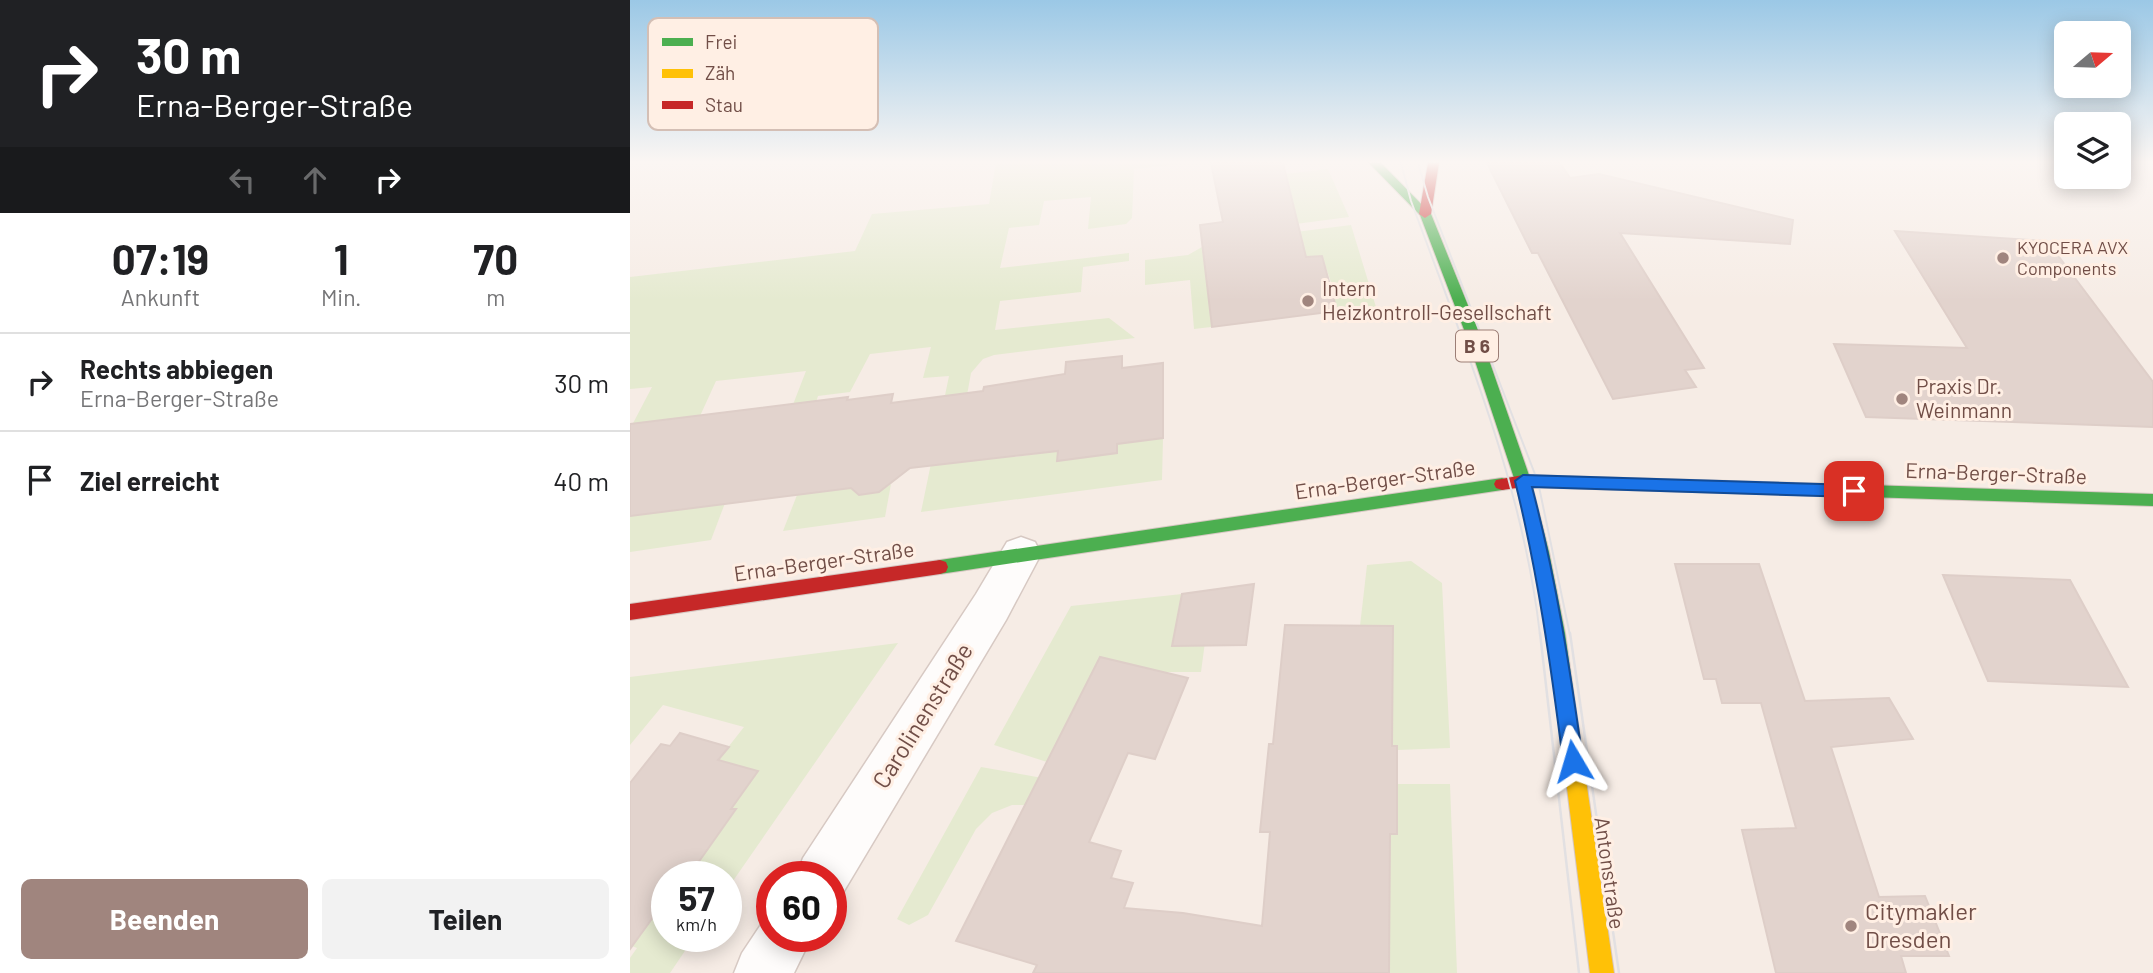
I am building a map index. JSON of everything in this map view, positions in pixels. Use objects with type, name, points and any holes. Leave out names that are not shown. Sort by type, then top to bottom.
[{"type":"street","name":"Antonstraße","points":[[1419,208],[1425,214],[1475,340],[1523,481],[1541,552],[1556,634],[1602,973]]},
{"type":"street","points":[[1425,214],[1426,208]]},
{"type":"street","name":"Erna-Berger-Straße","points":[[630,612],[1523,481],[2153,500]]},
{"type":"street","name":"Carolinenstraße","points":[[832,861],[1021,555]]},
{"type":"street","points":[[762,973],[775,952]]},
{"type":"green space","points":[[937,208],[1042,208],[1039,225],[1009,228],[1000,268],[1129,253],[1129,261],[1083,267],[1081,292],[1000,301],[995,330],[1109,318],[1135,338],[994,355],[983,359],[971,373],[958,445],[1015,457],[1058,451],[1058,461],[1117,453],[1117,444],[1163,438],[1162,480],[921,512],[949,376],[923,378],[931,347],[870,354],[850,392],[818,396],[813,411],[780,438],[806,371],[716,381],[695,427],[630,429],[652,387],[630,389],[630,277],[855,251],[872,214]]},
{"type":"green space","points":[[1090,208],[1132,208],[1132,218],[1126,224],[1088,229]]},
{"type":"green space","points":[[1287,208],[1345,208],[1349,217],[1288,225]]},
{"type":"green space","points":[[1351,225],[1376,307],[1337,311],[1332,295],[1335,294],[1322,256],[1293,259],[1228,325],[1194,329],[1190,280],[1145,285],[1145,260],[1188,255],[1209,243]]},
{"type":"green space","points":[[891,484],[885,517],[783,531],[797,495],[851,488],[879,492]]},
{"type":"green space","points":[[725,503],[711,540],[630,552],[630,516]]},
{"type":"green space","points":[[1411,561],[1442,583],[1450,748],[1398,750],[1397,746],[1392,746],[1392,626],[1360,626],[1367,565]]},
{"type":"green space","points":[[1182,594],[1205,642],[1201,672],[1163,672],[1100,657],[1047,762],[994,745],[1071,606]]},
{"type":"green space","points":[[898,643],[742,868],[742,861],[699,861],[736,810],[731,809],[758,771],[718,760],[744,727],[663,705],[630,745],[630,677]]},
{"type":"green space","points":[[981,767],[1093,787],[1033,805],[1012,805],[992,813],[976,829],[928,915],[909,925],[897,919]]},
{"type":"green space","points":[[1397,784],[1450,784],[1457,973],[1389,973],[1390,834],[1397,834]]},
{"type":"green space","points":[[651,920],[651,952],[684,952],[670,973],[630,973],[630,958],[637,948],[632,946]]},
{"type":"building","points":[[1220,208],[1294,208],[1306,257],[1322,256],[1337,311],[1212,327],[1200,225],[1223,222]]},
{"type":"building","points":[[1510,208],[1744,208],[1793,220],[1790,244],[1620,233],[1704,368],[1685,370],[1696,387],[1613,399],[1538,253],[1532,253]]},
{"type":"building","points":[[1895,231],[2047,241],[2153,382],[2153,427],[1866,417],[1834,344],[1967,348]]},
{"type":"building","points":[[1122,356],[1122,368],[1163,363],[1163,438],[1117,444],[1117,453],[1057,461],[1058,451],[910,468],[879,492],[859,495],[851,488],[630,516],[630,424],[848,397],[847,400],[893,394],[891,403],[983,391],[984,387],[1065,374],[1066,362]]},
{"type":"building","points":[[1675,564],[1759,564],[1805,701],[1889,698],[1913,739],[1831,747],[1879,897],[1925,896],[1949,956],[1901,956],[1906,973],[1776,973],[1742,830],[1796,828],[1761,703],[1722,703],[1716,679],[1704,679]]},
{"type":"building","points":[[1943,575],[2070,580],[2128,687],[1988,681]]},
{"type":"building","points":[[1254,584],[1246,645],[1172,646],[1182,594]]},
{"type":"building","points":[[1285,625],[1393,626],[1392,746],[1397,746],[1397,834],[1390,834],[1389,973],[1033,973],[1037,965],[956,941],[1100,657],[1188,678],[1155,759],[1128,753],[1089,842],[1121,851],[1111,878],[1133,883],[1124,908],[1183,913],[1262,926],[1270,832],[1260,832],[1269,744],[1273,744]]},
{"type":"building","points":[[680,733],[729,747],[718,760],[758,771],[731,809],[736,809],[699,861],[651,861],[651,920],[630,949],[630,783],[661,744],[670,746]]},
{"type":"tram line","points":[[1414,208],[1489,414],[1505,468],[1532,579],[1540,635]]},
{"type":"tram line","points":[[1432,208],[1538,482],[1570,635]]},
{"type":"tram line","points":[[1540,633],[1579,973]]},
{"type":"tram line","points":[[1570,633],[1619,973]]},
{"type":"traffic: fast","points":[[1419,208],[1425,214],[1475,340],[1523,481],[1541,552],[1556,633],[1576,780]]},
{"type":"traffic: fast","points":[[940,567],[1502,484]]},
{"type":"traffic: fast","points":[[1867,491],[2153,500]]},
{"type":"traffic: slow","points":[[1576,780],[1602,973]]},
{"type":"traffic: jam","points":[[1425,214],[1426,208]]},
{"type":"traffic: jam","points":[[1502,484],[1523,481],[1867,491]]},
{"type":"traffic: jam","points":[[630,612],[940,567]]},
{"type":"place","name":"KYOCERA AVX Components","points":[[2003,258]]},
{"type":"place","name":"Intern Heizkontroll-Gesellschaft","points":[[1308,301]]},
{"type":"place","name":"Praxis Dr. Weinmann","points":[[1902,399]]},
{"type":"place","name":"Citymakler Dresden","points":[[1851,926]]},
{"type":"route","points":[[1573,761],[1556,634],[1541,552],[1523,481],[1854,491]]}]
